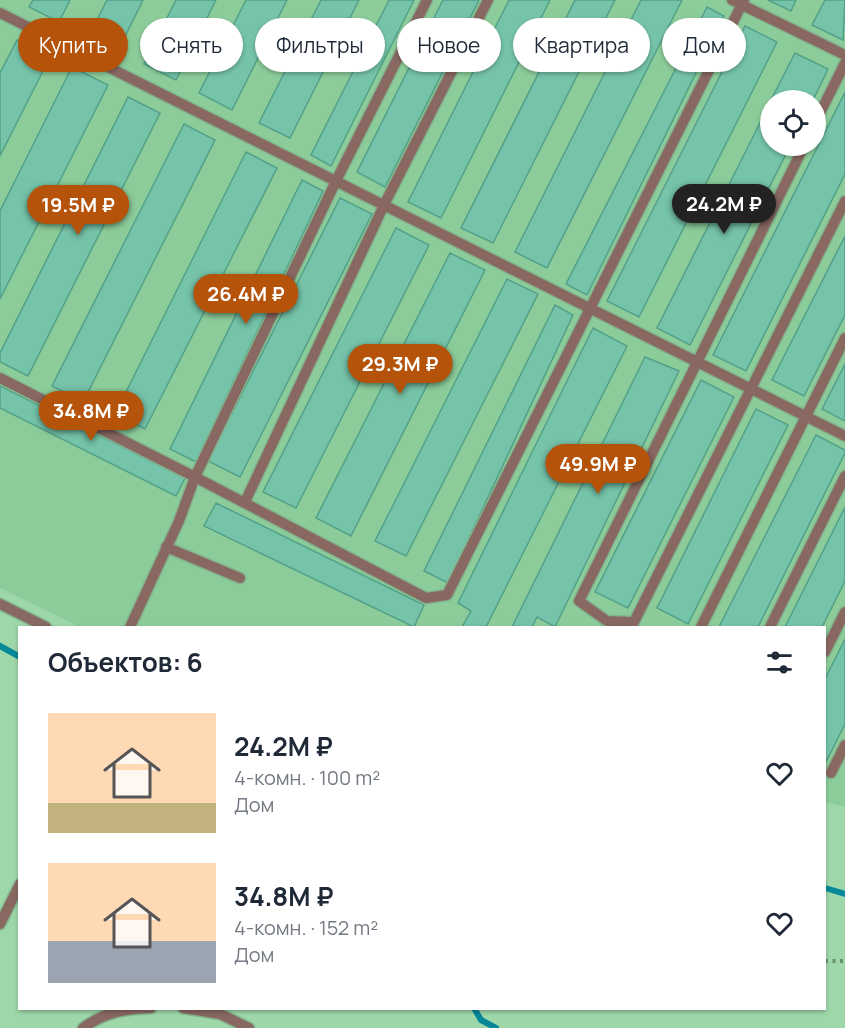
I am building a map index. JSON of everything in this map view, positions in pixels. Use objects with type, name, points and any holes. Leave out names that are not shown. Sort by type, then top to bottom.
[{"type":"lane","points":[[130,626],[179,521],[195,477],[336,181],[427,0]]},
{"type":"lane","points":[[245,502],[384,205],[488,0]]},
{"type":"lane","points":[[0,378],[245,502],[426,598],[447,596],[740,2],[845,55]]},
{"type":"lane","points":[[0,13],[845,436]]},
{"type":"lane","points":[[826,101],[845,63]]},
{"type":"lane","points":[[799,156],[579,601],[607,621],[634,622],[845,201]]},
{"type":"lane","points":[[702,626],[845,338]]},
{"type":"lane","points":[[770,626],[845,476]]},
{"type":"lane","points":[[166,547],[240,578]]},
{"type":"lane","points":[[0,604],[44,626]]},
{"type":"lane","points":[[826,650],[845,612]]},
{"type":"lane","points":[[831,773],[845,745]]},
{"type":"lane","points":[[0,924],[18,888]]},
{"type":"lane","points":[[83,1028],[101,1016],[120,1010]]},
{"type":"lane","points":[[195,1010],[220,1014],[249,1028]]},
{"type":"path","points":[[826,961],[845,961]]},
{"type":"shaded area","points":[[0,0],[845,0],[845,807],[826,802],[826,626],[78,626],[0,588]]},
{"type":"building","points":[[33,0],[70,0],[61,18],[51,18],[29,7]]},
{"type":"building","points":[[107,0],[143,0],[128,31],[128,18],[98,18]]},
{"type":"building","points":[[176,0],[216,0],[207,18],[167,18]]},
{"type":"building","points":[[246,0],[287,0],[278,18],[255,18],[255,64],[232,110],[199,93],[210,72],[243,72],[243,18],[237,18]]},
{"type":"building","points":[[321,0],[359,0],[350,18],[312,18]]},
{"type":"building","points":[[389,0],[414,0],[405,18],[397,18],[397,34],[385,58],[385,18],[380,18]]},
{"type":"building","points":[[443,0],[479,0],[470,18],[434,18]]},
{"type":"building","points":[[509,0],[550,0],[541,18],[513,18],[514,72],[441,218],[408,202],[473,72],[501,72],[500,18]]},
{"type":"building","points":[[575,0],[615,0],[606,18],[566,18]]},
{"type":"building","points":[[641,0],[682,0],[673,18],[662,18],[662,40],[650,64],[650,18],[632,18]]},
{"type":"building","points":[[768,0],[796,0],[791,11]]},
{"type":"building","points":[[825,0],[845,0],[843,40],[812,25]]},
{"type":"building","points":[[707,7],[724,16],[723,18],[701,18]]},
{"type":"building","points":[[746,26],[777,42],[639,317],[607,301],[722,72],[746,72]]},
{"type":"building","points":[[17,40],[18,72],[42,72],[0,156],[0,73]]},
{"type":"building","points":[[795,53],[828,69],[818,90],[776,90]]},
{"type":"building","points":[[70,72],[82,72],[108,85],[0,299],[0,211]]},
{"type":"building","points":[[160,72],[180,72],[176,80]]},
{"type":"building","points":[[285,72],[323,72],[290,138],[259,123]]},
{"type":"building","points":[[353,72],[378,72],[331,166],[311,155]]},
{"type":"building","points":[[407,72],[443,72],[385,187],[357,172]]},
{"type":"building","points":[[539,72],[579,72],[493,243],[461,228]]},
{"type":"building","points":[[605,72],[646,72],[547,268],[515,252]]},
{"type":"building","points":[[674,72],[697,72],[587,295],[566,284]]},
{"type":"building","points":[[845,92],[845,174],[746,371],[713,355],[813,156],[826,156],[826,130]]},
{"type":"building","points":[[128,97],[160,113],[28,376],[0,362],[0,353]]},
{"type":"building","points":[[760,123],[760,156],[785,156],[690,345],[657,328]]},
{"type":"building","points":[[184,124],[215,140],[83,402],[52,386]]},
{"type":"building","points":[[246,152],[277,168],[145,429],[115,414]]},
{"type":"building","points":[[302,180],[323,191],[196,462],[170,449]]},
{"type":"building","points":[[340,198],[372,214],[240,477],[208,461]]},
{"type":"building","points":[[396,228],[429,245],[296,508],[263,492]]},
{"type":"building","points":[[845,236],[845,315],[804,396],[772,380]]},
{"type":"building","points":[[450,253],[485,270],[351,536],[316,518]]},
{"type":"building","points":[[507,279],[538,294],[406,556],[375,541]]},
{"type":"building","points":[[555,305],[573,315],[448,583],[424,571]]},
{"type":"building","points":[[593,328],[627,346],[487,626],[463,626],[471,611],[458,603]]},
{"type":"building","points":[[645,357],[679,371],[555,626],[537,617],[532,626],[512,626]]},
{"type":"building","points":[[845,364],[845,421],[822,409]]},
{"type":"building","points":[[701,380],[734,397],[628,608],[595,592]]},
{"type":"building","points":[[0,386],[185,478],[176,496],[0,408]]},
{"type":"building","points":[[756,409],[788,425],[688,624],[657,608]]},
{"type":"building","points":[[816,435],[845,450],[758,626],[720,626]]},
{"type":"building","points":[[216,503],[424,605],[414,626],[412,626],[204,526]]},
{"type":"building","points":[[845,507],[845,581],[822,626],[786,626]]},
{"type":"building","points":[[845,639],[845,724],[826,762],[826,677]]},
{"type":"waterway","points":[[0,646],[18,656]]},
{"type":"waterway","points":[[826,888],[845,894]]},
{"type":"waterway","points":[[475,1010],[481,1020],[496,1028]]}]
